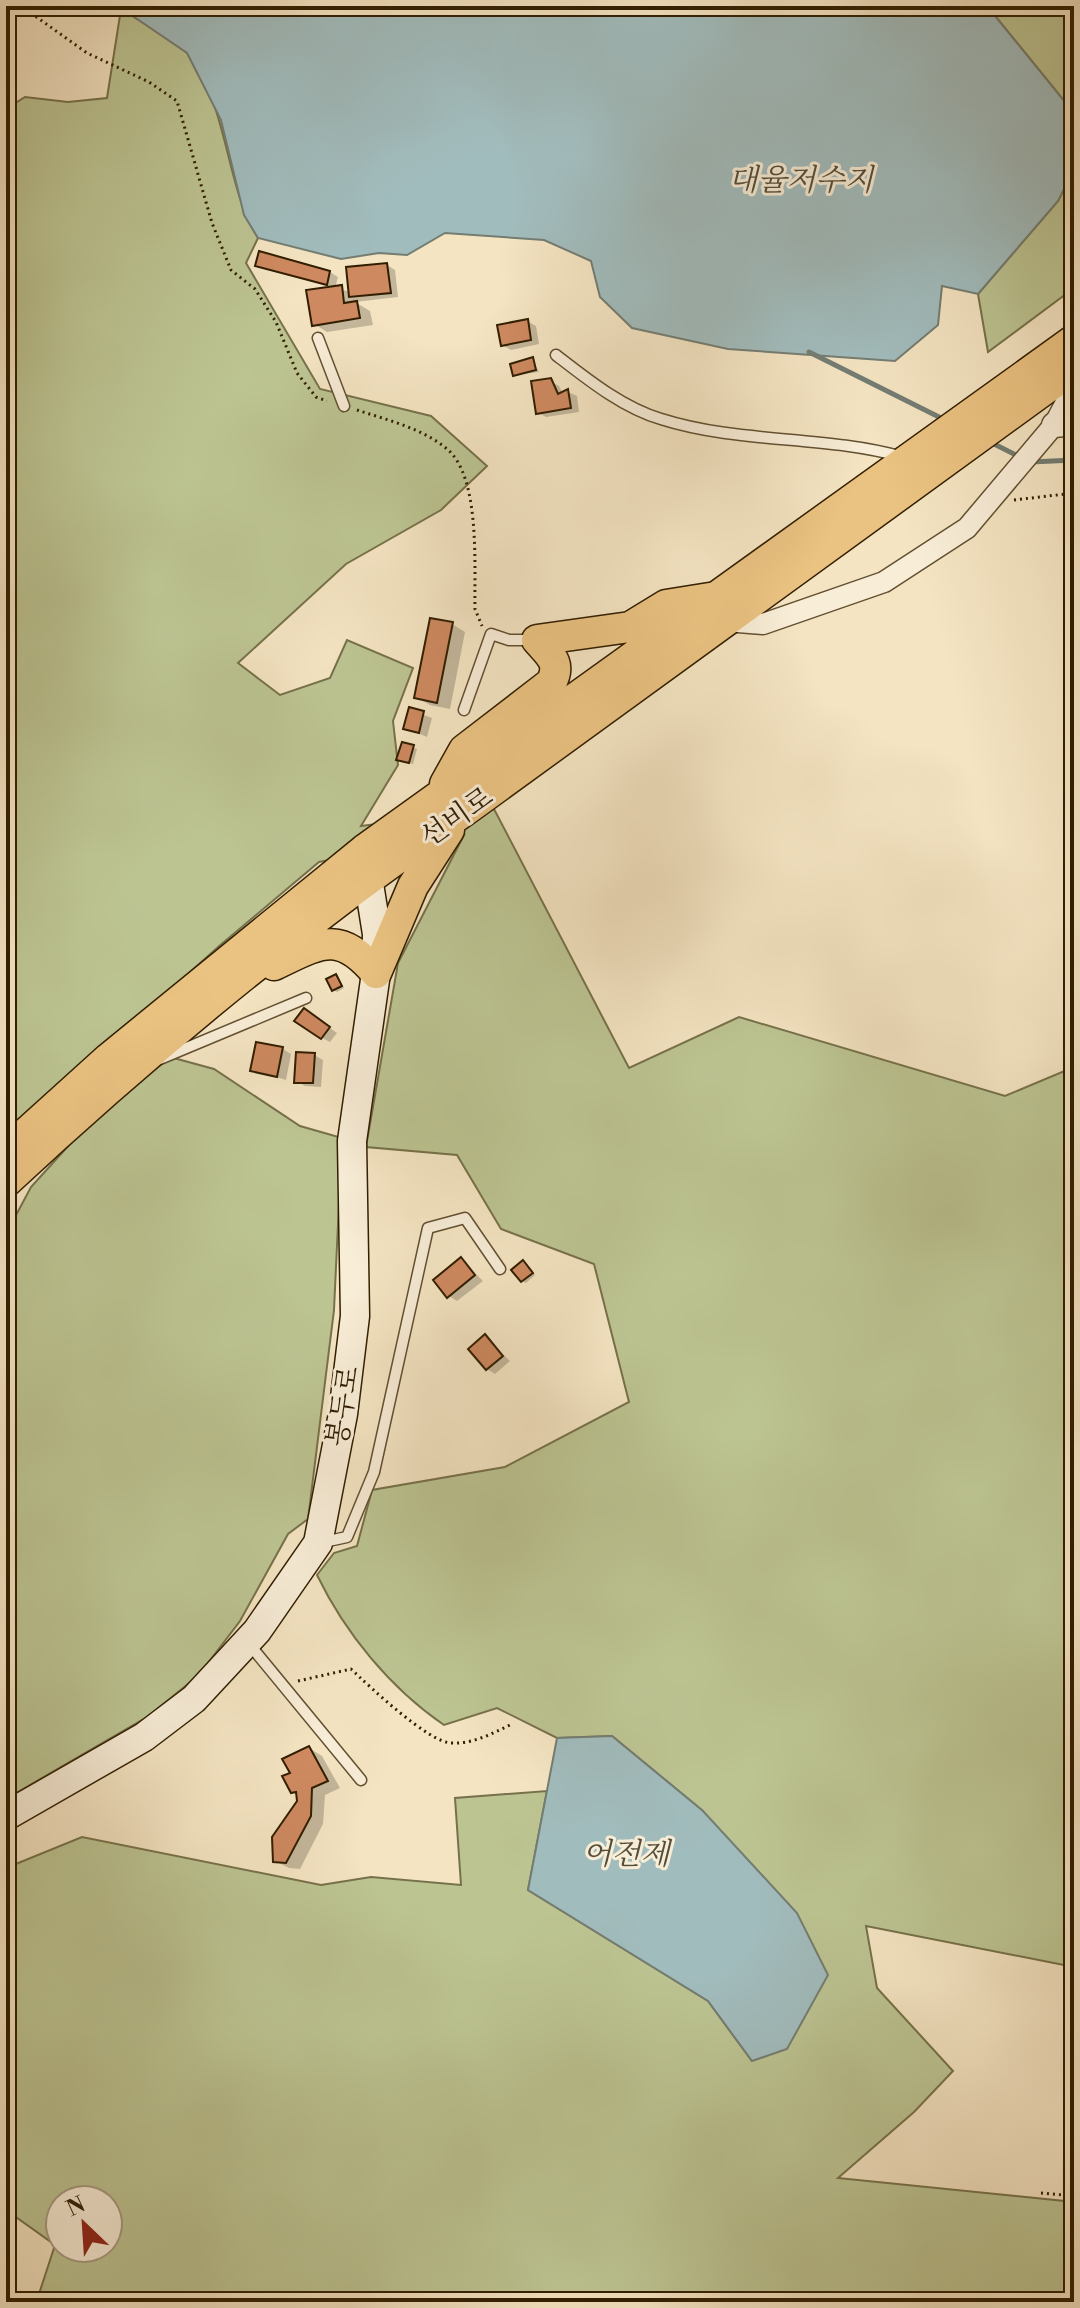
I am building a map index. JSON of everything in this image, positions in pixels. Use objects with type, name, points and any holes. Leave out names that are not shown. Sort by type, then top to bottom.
[{"type":"main road","points":[[1016,395],[1074,340]]},
{"type":"main road","points":[[1016,395],[1074,368]]},
{"type":"main road","name":"선비로","points":[[6,1151],[109,1058],[366,864],[1016,395]]},
{"type":"main road","points":[[537,640],[630,627],[666,605],[724,608]]},
{"type":"main road","points":[[224,992],[318,945],[341,944],[356,950],[376,973],[413,886],[433,851],[451,804],[464,750],[551,683],[557,673],[555,660],[537,640]]},
{"type":"main road","name":"선비로","points":[[6,1182],[366,864]]},
{"type":"main road","name":"봉두로","points":[[6,1816],[144,1737],[194,1699],[248,1643],[318,1543],[343,1414],[355,1316],[352,1141],[376,973],[377,934],[366,864]]},
{"type":"street","points":[[724,608],[763,624],[884,582],[967,528],[1064,424],[1074,387]]},
{"type":"lane","points":[[318,338],[344,406]]},
{"type":"lane","points":[[556,355],[593,383],[657,419],[714,433],[858,444],[917,467]]},
{"type":"lane","points":[[464,710],[491,634],[509,640],[537,640]]},
{"type":"lane","points":[[132,1070],[306,998]]},
{"type":"lane","points":[[318,1543],[347,1537],[374,1472],[428,1228],[465,1218],[500,1269]]},
{"type":"lane","points":[[248,1643],[361,1780]]},
{"type":"path","points":[[21,6],[87,53],[149,82],[177,101],[212,223],[231,270],[255,289],[276,322],[297,373],[316,397],[412,428],[450,450],[472,496],[475,609],[481,624],[491,634]]},
{"type":"path","points":[[985,507],[1074,493]]},
{"type":"path","points":[[282,1685],[351,1669],[395,1710],[448,1743],[483,1739],[510,1725]]},
{"type":"path","points":[[1041,2193],[1074,2196]]},
{"type":"green space","points":[[987,6],[1074,6],[1074,113]]},
{"type":"green space","points":[[121,9],[182,48],[202,76],[212,99],[239,194],[258,238],[246,263],[320,389],[431,416],[487,466],[441,510],[346,564],[238,663],[280,695],[330,678],[347,640],[413,668],[393,721],[398,765],[361,826],[494,809],[629,1068],[739,1017],[1005,1096],[1074,1067],[1074,1967],[866,1926],[877,1988],[953,2071],[914,2112],[838,2178],[1074,2202],[1074,2302],[37,2300],[49,2264],[124,2264],[124,2184],[44,2184],[44,2237],[6,2210],[6,1868],[82,1837],[321,1885],[371,1877],[461,1885],[455,1798],[547,1791],[528,1890],[708,2001],[752,2061],[703,1811],[612,1736],[557,1738],[497,1708],[444,1725],[387,1677],[341,1618],[317,1575],[334,1553],[357,1546],[372,1490],[505,1467],[629,1402],[594,1264],[501,1229],[457,1155],[366,1147],[398,963],[464,835],[319,862],[218,947],[6,1138],[6,109],[25,97],[68,102],[107,98]]},
{"type":"green space","points":[[1074,169],[1074,288],[988,352],[978,294],[1058,201]]},
{"type":"green space","points":[[170,1057],[214,1069],[300,1126],[342,1138],[334,1310],[308,1519],[288,1534],[240,1621],[198,1676],[147,1717],[6,1799],[6,1234],[31,1187],[89,1123]]},
{"type":"water","name":"대율저수지","points":[[118,6],[987,6],[1074,113],[1074,169],[1058,201],[978,294],[942,286],[938,325],[895,361],[728,349],[632,328],[600,297],[591,261],[544,240],[445,233],[407,255],[379,253],[341,259],[258,238],[244,215],[221,120],[187,53]]},
{"type":"water","name":"어전제","points":[[612,1736],[703,1811],[797,1913],[828,1975],[787,2049],[752,2061],[708,2001],[528,1890],[557,1738]]},
{"type":"building","points":[[259,251],[330,271],[327,285],[255,266]]},
{"type":"building","points":[[387,263],[391,293],[349,297],[346,267]]},
{"type":"building","points":[[342,285],[344,303],[357,301],[360,318],[312,326],[306,290]]},
{"type":"building","points":[[528,319],[531,340],[501,346],[497,325]]},
{"type":"building","points":[[533,357],[536,370],[513,376],[510,364]]},
{"type":"building","points":[[551,378],[558,394],[568,389],[571,408],[536,414],[531,381]]},
{"type":"building","points":[[430,618],[453,622],[437,703],[414,698]]},
{"type":"building","points":[[409,707],[424,711],[419,733],[403,729]]},
{"type":"building","points":[[402,742],[414,745],[409,763],[396,760]]},
{"type":"building","points":[[336,974],[342,986],[332,991],[326,979]]},
{"type":"building","points":[[304,1008],[330,1027],[321,1039],[294,1021]]},
{"type":"building","points":[[256,1042],[283,1047],[277,1077],[250,1071]]},
{"type":"building","points":[[296,1052],[315,1053],[313,1083],[294,1083]]},
{"type":"building","points":[[461,1257],[475,1275],[447,1298],[433,1280]]},
{"type":"building","points":[[523,1260],[533,1273],[521,1282],[511,1270]]},
{"type":"building","points":[[485,1334],[503,1356],[486,1370],[468,1349]]},
{"type":"building","points":[[309,1746],[328,1781],[312,1788],[311,1816],[286,1863],[273,1862],[272,1837],[297,1801],[296,1792],[291,1793],[282,1776],[290,1773],[282,1759]]},
{"type":"waterway","points":[[809,352],[943,419]]},
{"type":"waterway","points":[[992,443],[1022,458]]},
{"type":"waterway","points":[[1031,462],[1074,460]]}]
